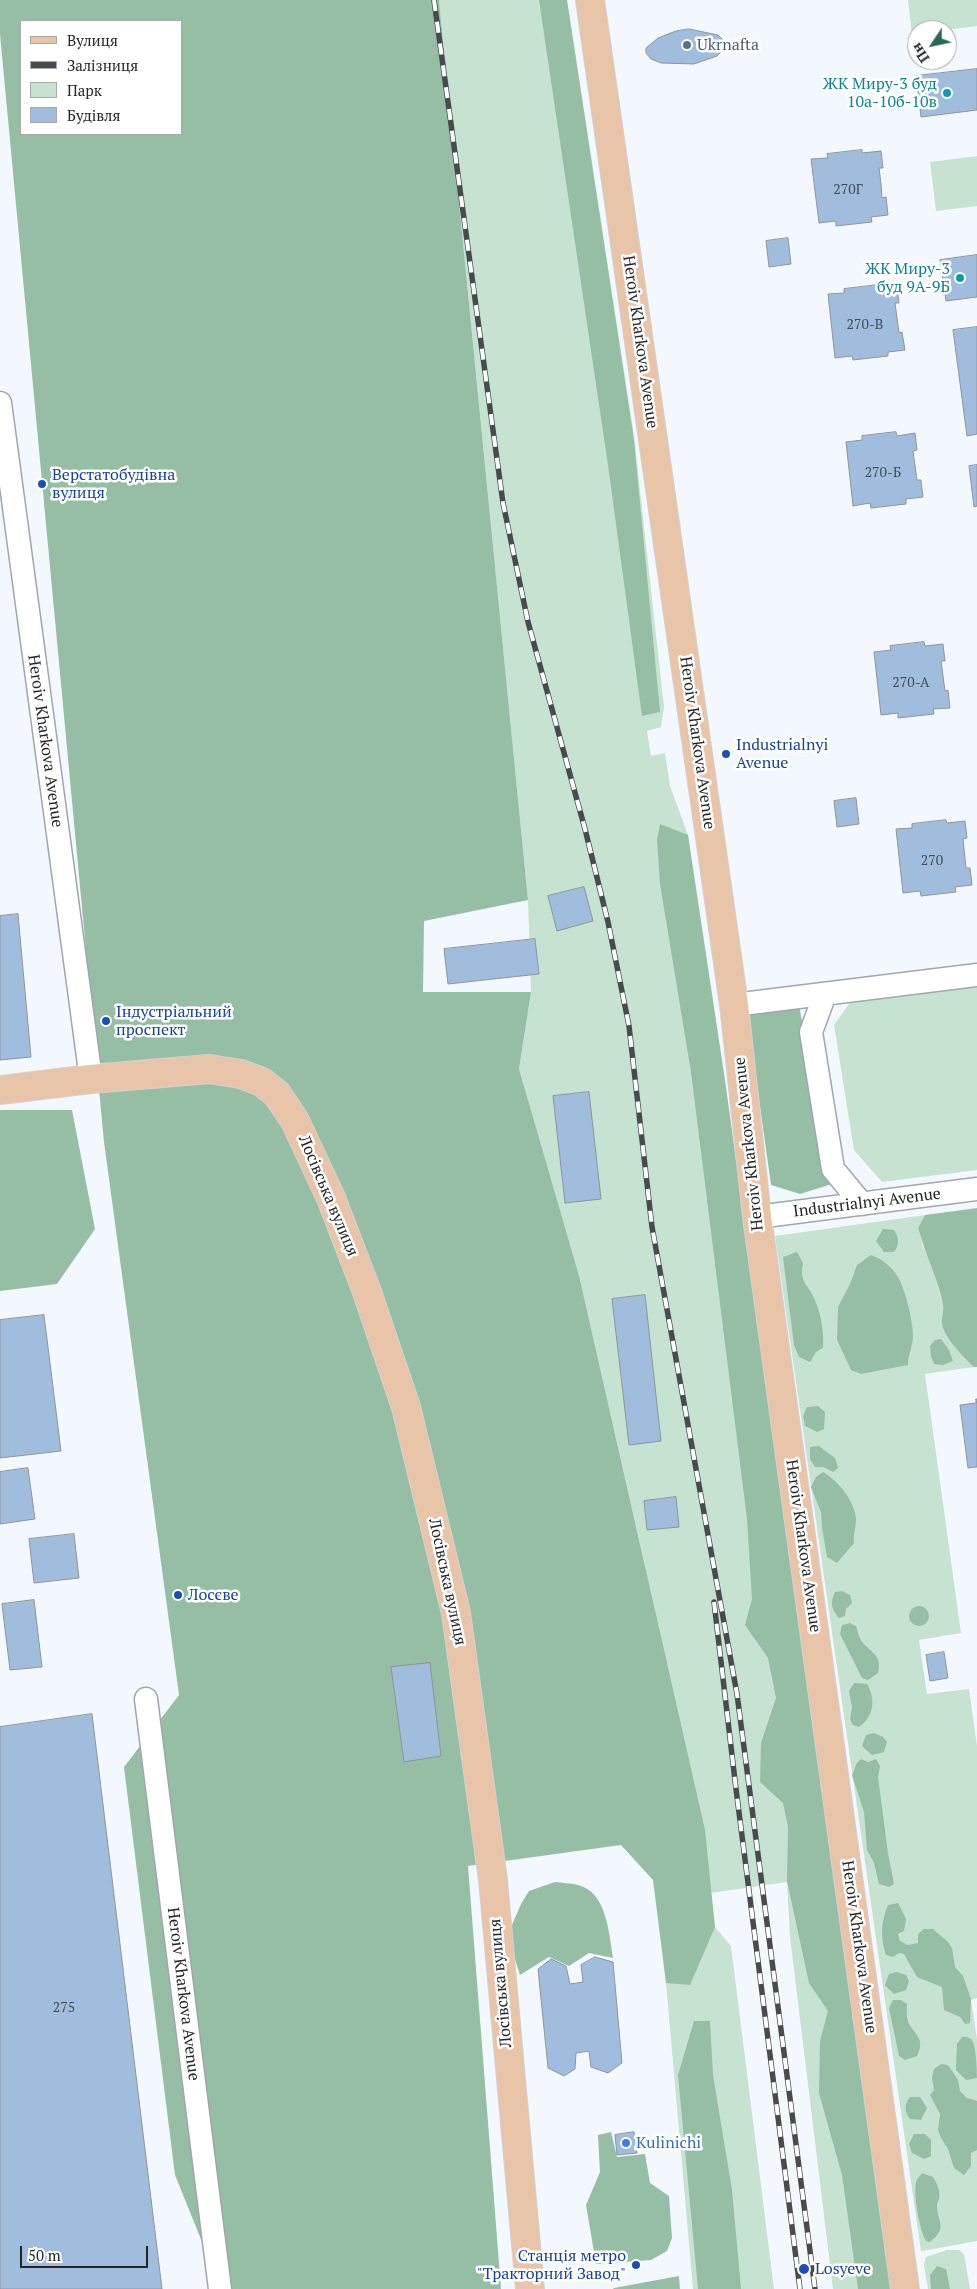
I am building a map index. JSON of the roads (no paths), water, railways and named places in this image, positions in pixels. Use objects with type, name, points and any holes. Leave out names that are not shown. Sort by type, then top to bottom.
[{"type":"main road","name":"Heroiv Kharkova Avenue","points":[[590,0],[734,1005],[757,1217],[905,2289]]},
{"type":"main road","name":"Лосівська вулиця","points":[[0,1090],[91,1079],[209,1069],[241,1074],[262,1082],[277,1094],[295,1121],[331,1198],[367,1292],[406,1408],[456,1612],[493,1880],[530,2289]]},
{"type":"street","name":"Heroiv Kharkova Avenue","points":[[0,403],[91,1079]]},
{"type":"street","points":[[734,1005],[977,976]]},
{"type":"street","points":[[824,994],[811,1032],[833,1169],[862,1204]]},
{"type":"street","name":"Industrialnyi Avenue","points":[[757,1217],[977,1189]]},
{"type":"street","name":"Heroiv Kharkova Avenue","points":[[146,1699],[220,2289]]},
{"type":"railway","points":[[434,0],[503,503],[528,622],[585,829],[608,922],[629,1026],[652,1227],[737,1694],[815,2289]]},
{"type":"railway","points":[[714,1602],[800,2289]]},
{"type":"place","name":"Ukrnafta","points":[[687,45]]},
{"type":"place","name":"ЖК Миру-3 буд 10а-10б-10в","points":[[947,93]]},
{"type":"place","name":"ЖК Миру-3 буд 9А-9Б","points":[[960,278]]},
{"type":"place","name":"Верстатобудівна вулиця","points":[[42,484]]},
{"type":"place","name":"Industrialnyi Avenue","points":[[726,754]]},
{"type":"place","name":"Індустріальний проспект","points":[[106,1021]]},
{"type":"place","name":"Лосєве","points":[[178,1595]]},
{"type":"place","name":"Kulinichi","points":[[626,2143]]},
{"type":"place","name":"Станція метро \"Тракторний Завод\"","points":[[636,2265]]},
{"type":"place","name":"Losyeve","points":[[804,2269]]}]
